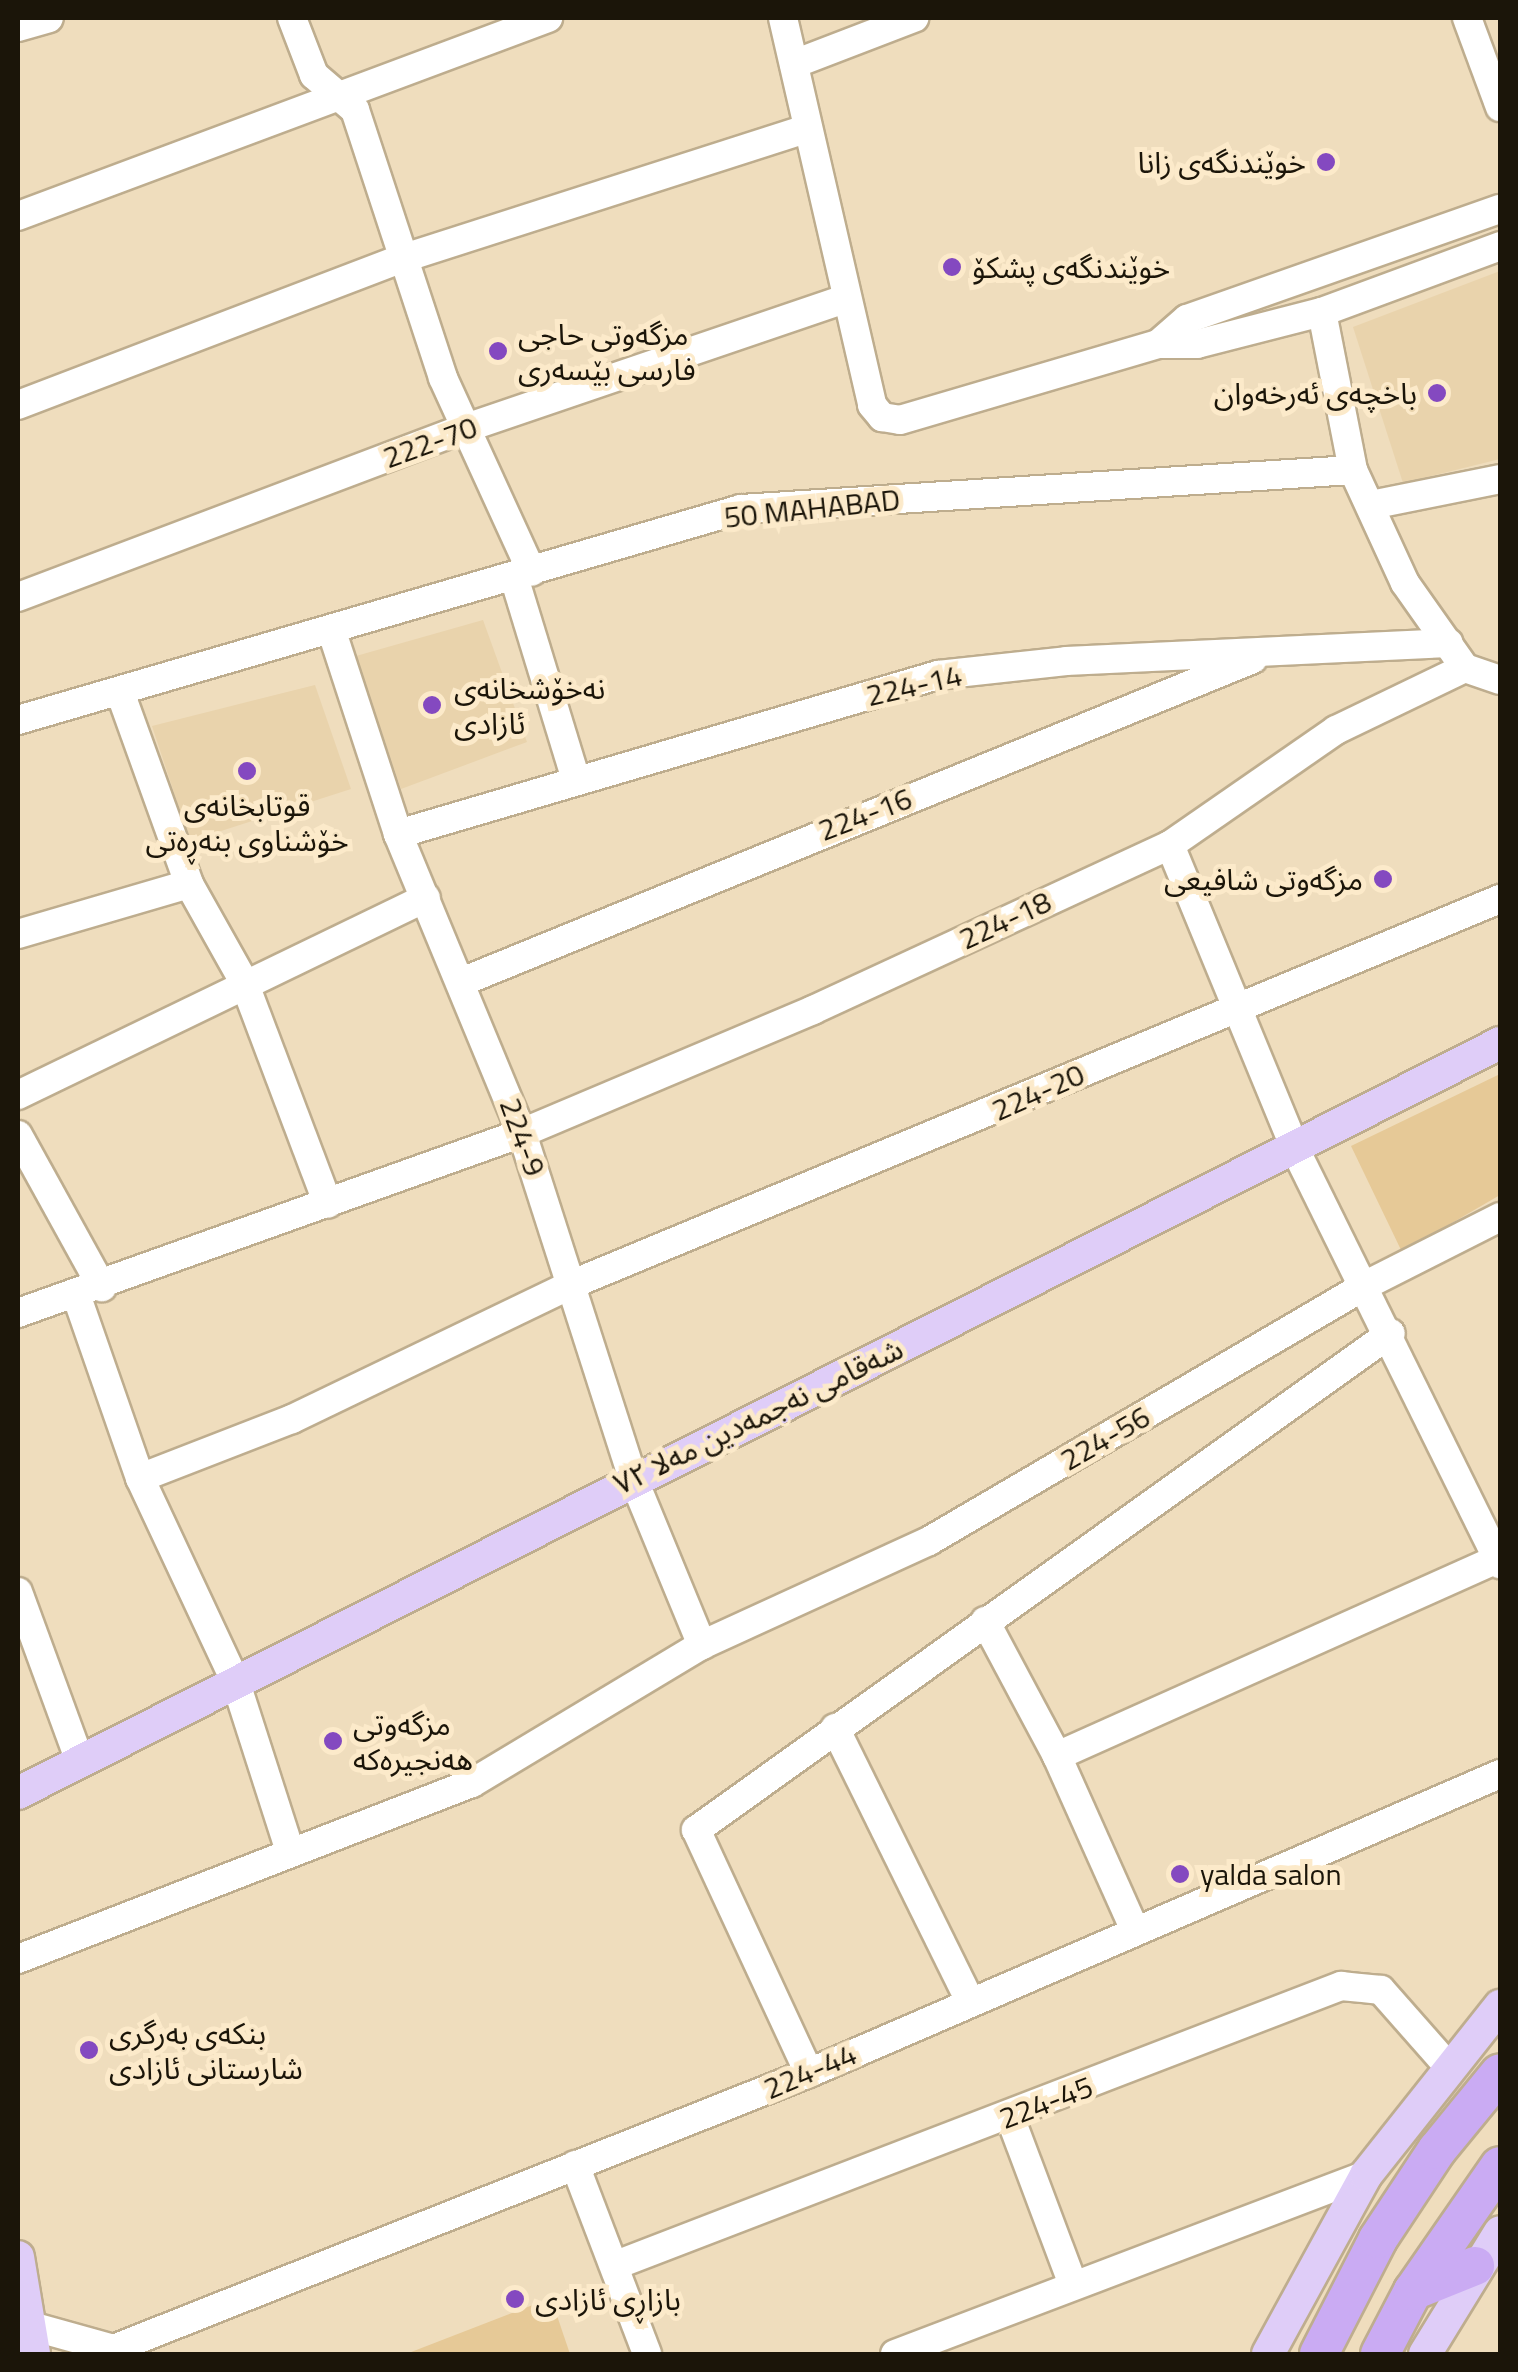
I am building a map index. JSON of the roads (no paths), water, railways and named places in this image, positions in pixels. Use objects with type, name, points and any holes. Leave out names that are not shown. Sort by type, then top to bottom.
[{"type":"highway","points":[[1319,2354],[1378,2239],[1438,2150],[1500,2072]]},
{"type":"highway","points":[[1380,2354],[1413,2291],[1500,2166]]},
{"type":"highway","points":[[1413,2291],[1474,2266]]},
{"type":"main road","name":"شەقامی نەجمەدین مەلا ٧٢","points":[[18,1793],[632,1478],[1296,1151],[1500,1043]]},
{"type":"main road","points":[[1268,2354],[1366,2175],[1448,2066],[1500,2006]]},
{"type":"main road","points":[[1425,2354],[1474,2266],[1500,2232]]},
{"type":"main road","points":[[18,2256],[32,2340]]},
{"type":"street","points":[[18,27],[49,18]]},
{"type":"street","points":[[292,18],[314,74],[355,110],[400,258],[522,574],[576,777]]},
{"type":"street","points":[[18,216],[548,18]]},
{"type":"street","points":[[783,18],[872,405],[882,417],[900,420],[1158,344],[1197,344],[1322,312],[1500,246]]},
{"type":"street","points":[[794,64],[914,18]]},
{"type":"street","points":[[1468,18],[1500,107]]},
{"type":"street","points":[[18,405],[400,258],[807,129]]},
{"type":"street","points":[[1158,344],[1187,319],[1500,209]]},
{"type":"street","name":"222-70","points":[[18,597],[466,428],[846,299]]},
{"type":"street","points":[[1322,312],[1353,470],[1371,505],[1384,549],[1465,668],[1500,680]]},
{"type":"street","name":"50 MAHABAD","points":[[18,720],[332,632],[742,509],[1353,470]]},
{"type":"street","points":[[1371,505],[1500,479]]},
{"type":"street","name":"224-9","points":[[332,632],[398,834],[464,981],[575,1282],[632,1478],[702,1645]]},
{"type":"street","name":"224-14","points":[[398,834],[576,777],[938,675],[1066,661],[1449,642]]},
{"type":"street","name":"224-16","points":[[464,981],[1268,653]]},
{"type":"street","name":"224-18","points":[[18,1314],[89,1292],[522,1133],[813,1010],[1170,845],[1336,730],[1465,668]]},
{"type":"street","points":[[120,692],[189,884],[244,982],[328,1204]]},
{"type":"street","points":[[1057,1756],[1499,1562],[1368,1284],[1296,1151],[1239,1004],[1170,845]]},
{"type":"street","points":[[18,934],[189,884]]},
{"type":"street","points":[[18,1095],[244,982],[426,898]]},
{"type":"street","name":"224-20","points":[[140,1478],[292,1418],[575,1282],[1239,1004],[1500,900]]},
{"type":"street","points":[[18,1135],[89,1292],[140,1478],[236,1682],[290,1851]]},
{"type":"street","name":"224-56","points":[[18,1959],[472,1783],[702,1645],[928,1540],[1368,1284],[1500,1217]]},
{"type":"street","points":[[809,2072],[696,1830],[1391,1333]]},
{"type":"street","points":[[18,1592],[80,1761]]},
{"type":"street","points":[[985,1621],[1057,1756],[1134,1930]]},
{"type":"street","points":[[836,1728],[970,2001]]},
{"type":"street","name":"224-44","points":[[32,2340],[114,2350],[809,2072],[1500,1774]]},
{"type":"street","name":"224-45","points":[[616,2265],[1010,2117],[1341,1986],[1381,1990],[1448,2066]]},
{"type":"street","points":[[1010,2117],[1072,2282]]},
{"type":"street","points":[[575,2165],[647,2354]]},
{"type":"street","points":[[895,2354],[1072,2282],[1366,2175]]},
{"type":"place","name":"خوێندنگەی زانا","points":[[1326,162]]},
{"type":"place","name":"خوێندنگەی پشکۆ","points":[[952,267]]},
{"type":"place","name":"مزگەوتی حاجی فارسی بێسەری","points":[[498,351]]},
{"type":"place","name":"باخچەی ئەرخەوان","points":[[1437,393]]},
{"type":"place","name":"نەخۆشخانەی ئازادی","points":[[432,705]]},
{"type":"place","name":"قوتابخانەی خۆشناوی بنەڕەتی","points":[[247,771]]},
{"type":"place","name":"مزگەوتی شافیعی","points":[[1383,879]]},
{"type":"place","name":"مزگەوتی ھەنجیرەکە","points":[[333,1741]]},
{"type":"place","name":"yalda salon","points":[[1180,1874]]},
{"type":"place","name":"بنکەی بەرگری شارستانی ئازادی","points":[[89,2050]]},
{"type":"place","name":"بازاڕی ئازادی","points":[[515,2299]]}]
